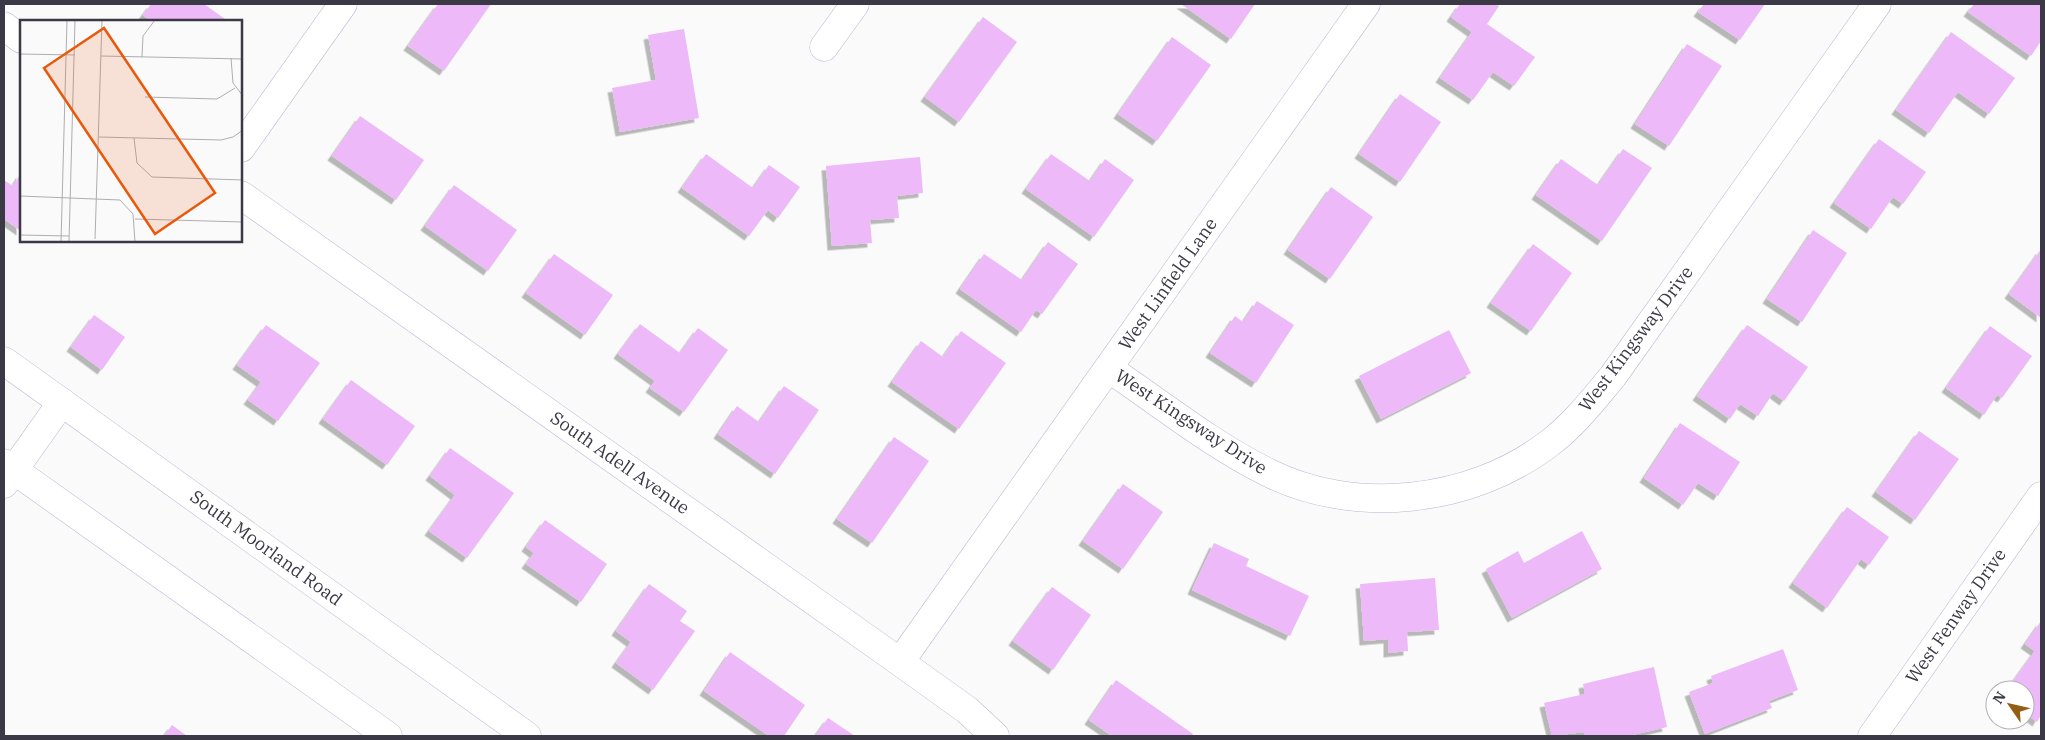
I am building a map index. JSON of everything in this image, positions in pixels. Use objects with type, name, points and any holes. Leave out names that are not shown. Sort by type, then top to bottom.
[{"type":"street","points":[[242,147],[344,4]]},
{"type":"street","points":[[824,47],[855,4]]},
{"type":"street","name":"West Linfield Lane","points":[[900,662],[1366,4]]},
{"type":"street","name":"West Kingsway Drive","points":[[1108,368],[1233,453],[1268,473],[1310,488],[1336,494],[1385,499],[1440,493],[1472,485],[1547,445],[1586,409],[1602,390],[1877,4]]},
{"type":"street","points":[[4,26],[20,38]]},
{"type":"street","name":"South Adell Avenue","points":[[242,196],[967,710],[995,736]]},
{"type":"street","name":"South Moorland Road","points":[[4,361],[527,736]]},
{"type":"street","points":[[62,402],[7,472],[388,736]]},
{"type":"street","name":"West Fenway Drive","points":[[1872,736],[2041,496]]},
{"type":"building","points":[[151,4],[204,4],[225,19],[150,20],[143,15]]},
{"type":"building","points":[[438,4],[491,4],[444,71],[408,46]]},
{"type":"building","points":[[1181,4],[1255,4],[1231,39]]},
{"type":"building","points":[[1460,4],[1495,4],[1499,6],[1487,24],[1535,57],[1514,86],[1493,72],[1473,100],[1440,78],[1472,32],[1451,17]]},
{"type":"building","points":[[1704,4],[1765,4],[1740,40],[1698,12]]},
{"type":"building","points":[[1974,4],[2038,4],[2041,6],[2041,41],[2031,56],[1968,12]]},
{"type":"building","points":[[983,17],[1017,42],[959,122],[925,97]]},
{"type":"building","points":[[684,29],[699,118],[620,132],[612,88],[656,80],[648,35]]},
{"type":"building","points":[[1951,32],[2015,78],[1989,114],[1958,92],[1929,133],[1896,110]]},
{"type":"building","points":[[1172,37],[1211,65],[1157,141],[1118,114]]},
{"type":"building","points":[[1687,44],[1722,66],[1669,146],[1635,124]]},
{"type":"building","points":[[1400,94],[1441,122],[1400,182],[1359,154]]},
{"type":"building","points":[[360,116],[424,160],[396,200],[332,156]]},
{"type":"building","points":[[1879,139],[1926,172],[1903,204],[1893,197],[1871,229],[1834,203]]},
{"type":"building","points":[[1623,149],[1652,168],[1602,241],[1536,195],[1561,159],[1598,185]]},
{"type":"building","points":[[706,154],[753,188],[769,165],[800,187],[778,218],[768,210],[749,236],[682,188]]},
{"type":"building","points":[[1051,154],[1090,181],[1105,159],[1134,180],[1094,237],[1026,189]]},
{"type":"building","points":[[920,157],[923,193],[897,196],[899,218],[870,220],[872,243],[832,246],[826,166]]},
{"type":"building","points":[[20,175],[20,230],[4,219],[4,180],[13,186]]},
{"type":"building","points":[[454,185],[517,230],[488,271],[425,226]]},
{"type":"building","points":[[1331,187],[1373,217],[1330,279],[1288,250]]},
{"type":"building","points":[[1813,230],[1847,253],[1802,322],[1767,299]]},
{"type":"building","points":[[1048,242],[1078,264],[1042,314],[1036,310],[1021,332],[960,289],[984,254],[1022,280]]},
{"type":"building","points":[[1533,244],[1572,273],[1531,331],[1491,303]]},
{"type":"building","points":[[2041,249],[2041,318],[2009,294]]},
{"type":"building","points":[[554,254],[613,295],[585,335],[526,293]]},
{"type":"building","points":[[1257,301],[1294,325],[1256,383],[1210,353],[1235,316],[1243,322]]},
{"type":"building","points":[[94,315],[125,337],[102,370],[71,347]]},
{"type":"building","points":[[640,324],[680,353],[698,328],[728,350],[684,412],[650,388],[655,381],[618,354]]},
{"type":"building","points":[[266,325],[320,363],[278,421],[248,400],[261,382],[237,365]]},
{"type":"building","points":[[1747,325],[1808,367],[1784,401],[1773,393],[1758,416],[1740,404],[1730,419],[1697,396]]},
{"type":"building","points":[[1990,326],[2032,356],[2002,398],[1997,395],[1984,415],[1946,388]]},
{"type":"building","points":[[1449,330],[1471,373],[1381,419],[1359,376]]},
{"type":"building","points":[[961,331],[1006,363],[959,429],[892,382],[921,341],[943,357]]},
{"type":"building","points":[[351,380],[415,426],[387,465],[323,419]]},
{"type":"building","points":[[784,386],[819,410],[775,474],[718,434],[737,406],[759,422]]},
{"type":"building","points":[[1680,423],[1740,462],[1718,496],[1698,483],[1683,505],[1644,478]]},
{"type":"building","points":[[1919,431],[1959,459],[1915,520],[1876,492]]},
{"type":"building","points":[[894,437],[929,461],[872,543],[837,519]]},
{"type":"building","points":[[450,448],[514,493],[467,558],[429,531],[455,495],[430,476]]},
{"type":"building","points":[[1123,484],[1163,512],[1123,569],[1083,541]]},
{"type":"building","points":[[1847,507],[1889,537],[1869,565],[1861,559],[1827,608],[1793,583]]},
{"type":"building","points":[[545,520],[607,564],[581,602],[526,564],[534,553],[526,547]]},
{"type":"building","points":[[1582,531],[1602,569],[1512,618],[1486,569],[1518,551],[1524,563]]},
{"type":"building","points":[[1214,543],[1249,559],[1246,566],[1309,596],[1290,636],[1192,590]]},
{"type":"building","points":[[1435,578],[1439,630],[1407,632],[1408,651],[1388,653],[1388,639],[1364,641],[1360,584]]},
{"type":"building","points":[[649,584],[687,611],[680,621],[695,631],[653,690],[616,663],[631,642],[616,631]]},
{"type":"building","points":[[1052,587],[1091,615],[1053,670],[1013,641]]},
{"type":"building","points":[[2041,621],[2041,715],[2037,722],[2035,720],[2035,680],[2014,680],[2035,651],[2025,644]]},
{"type":"building","points":[[1783,649],[1798,690],[1769,701],[1772,708],[1705,734],[1689,692],[1713,683],[1711,676]]},
{"type":"building","points":[[730,652],[805,705],[784,736],[769,736],[704,691]]},
{"type":"building","points":[[1654,667],[1667,727],[1628,736],[1584,736],[1584,732],[1552,736],[1544,703],[1585,694],[1583,684]]},
{"type":"building","points":[[1116,680],[1193,734],[1192,736],[1112,736],[1089,720]]},
{"type":"building","points":[[828,718],[855,736],[815,736]]},
{"type":"building","points":[[172,725],[187,736],[164,736]]}]
